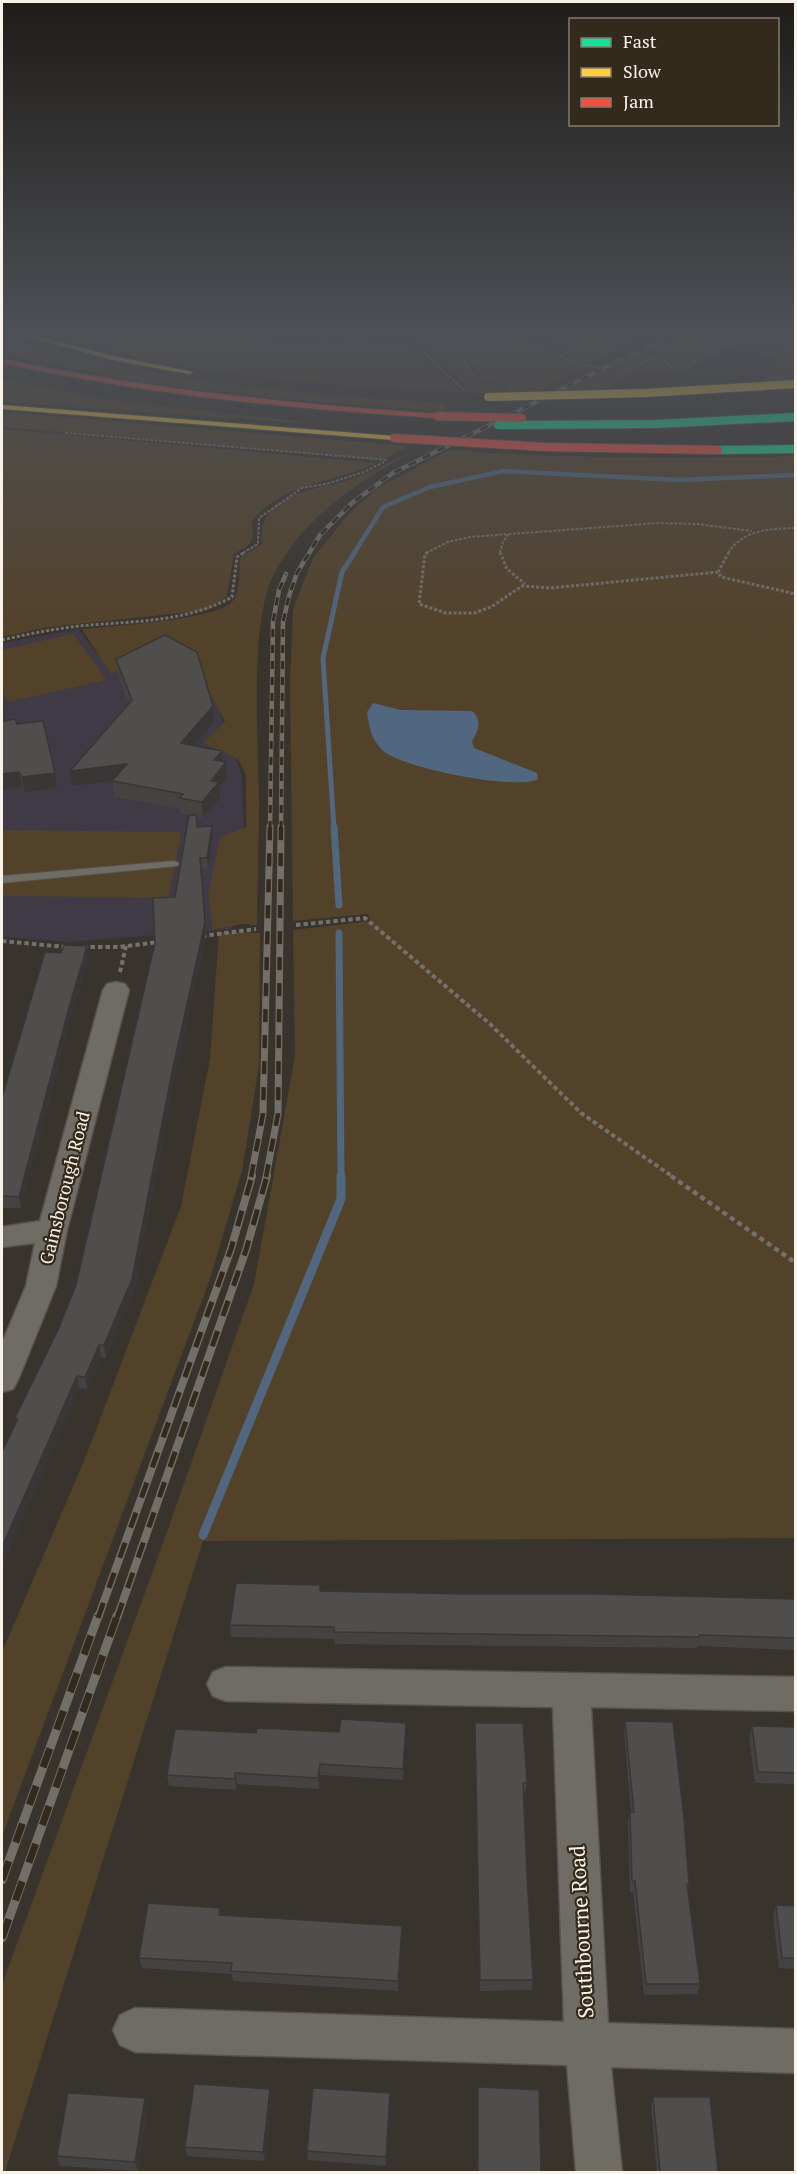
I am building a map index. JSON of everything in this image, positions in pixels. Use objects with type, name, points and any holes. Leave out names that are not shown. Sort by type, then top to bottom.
[{"type":"highway","points":[[374,436],[570,450],[675,452],[795,449]]},
{"type":"highway","points":[[675,452],[795,443]]},
{"type":"street","name":"Gainsborough Road","points":[[2,1380],[41,1286],[52,1230],[116,990]]},
{"type":"street","points":[[2,1237],[52,1230]]},
{"type":"street","points":[[226,1684],[571,1692],[795,1694]]},
{"type":"street","name":"Southbourne Road","points":[[571,1692],[587,2045],[599,2172]]},
{"type":"street","points":[[135,2030],[795,2051]]},
{"type":"lane","points":[[2,880],[173,864]]},
{"type":"path","points":[[2,640],[60,628],[184,615],[219,607],[232,597],[237,557],[258,544],[259,519],[272,507],[302,488],[364,472],[385,461]]},
{"type":"path","points":[[526,585],[505,595],[490,607],[466,615],[435,611],[419,604],[425,554],[440,544],[469,536],[508,535],[563,528],[636,523],[681,523],[752,531],[795,528]]},
{"type":"path","points":[[718,572],[728,548],[752,531]]},
{"type":"path","points":[[508,535],[502,541],[500,555],[503,567],[526,585],[551,588],[718,572]]},
{"type":"path","points":[[718,572],[721,577],[752,586],[795,594]]},
{"type":"path","points":[[296,925],[365,918],[490,1024],[581,1113],[795,1263]]},
{"type":"path","points":[[197,937],[256,929]]},
{"type":"path","points":[[2,940],[55,947],[119,947],[161,941]]},
{"type":"shaded area","points":[[2,436],[84,436],[377,463],[294,491],[264,508],[252,521],[251,542],[234,554],[227,596],[208,610],[50,627],[2,637]]},
{"type":"shaded area","points":[[111,436],[295,436],[409,446],[382,460]]},
{"type":"shaded area","points":[[449,450],[622,458],[795,456],[795,1538],[203,1541],[5,2172],[2,2172],[2,1985],[167,1532],[254,1284],[295,1056],[293,930],[370,921],[368,914],[293,921],[290,683],[293,609],[313,558],[350,512],[378,488]]},
{"type":"shaded area","points":[[414,451],[373,475],[318,516],[288,551],[275,572],[267,593],[261,621],[258,652],[257,925],[243,924],[213,930],[208,895],[220,837],[246,827],[246,775],[238,759],[203,743],[225,722],[196,665],[167,650],[111,674],[82,629],[184,618],[222,608],[232,602],[237,593],[240,558],[262,544],[263,525],[268,514],[276,505],[300,493],[358,477]]},
{"type":"shaded area","points":[[78,629],[112,673],[165,649],[204,668],[242,775],[244,833],[235,835],[232,929],[70,942],[2,937],[2,643]]},
{"type":"shaded area","points":[[73,634],[107,680],[8,702],[2,691],[2,650]]},
{"type":"shaded area","points":[[2,830],[181,832],[169,898],[2,896]]},
{"type":"shaded area","points":[[219,932],[260,933],[259,1065],[242,1171],[210,1279],[2,1836],[2,1652],[86,1456],[181,1206],[210,1059]]},
{"type":"water","points":[[373,703],[401,710],[472,711],[478,722],[478,730],[472,742],[474,748],[537,773],[538,779],[526,782],[485,780],[434,770],[393,757],[382,750],[371,732],[367,712]]},
{"type":"building","points":[[165,635],[197,652],[213,706],[181,743],[222,751],[214,760],[226,762],[211,781],[219,782],[202,802],[179,798],[183,794],[112,781],[127,764],[70,771],[132,700],[116,659]]},
{"type":"building","points":[[2,707],[4,707],[4,721],[15,719],[17,724],[43,721],[55,773],[22,777],[19,772],[2,774]]},
{"type":"building","points":[[189,815],[196,815],[197,827],[212,826],[207,858],[200,858],[205,922],[171,1077],[132,1279],[104,1345],[99,1345],[85,1377],[77,1376],[2,1547],[2,1452],[18,1419],[15,1418],[58,1330],[76,1285],[155,943],[153,898],[175,897]]},
{"type":"building","points":[[64,945],[87,946],[19,1197],[2,1196],[2,1098],[45,952],[61,953]]},
{"type":"building","points":[[236,1583],[320,1585],[320,1591],[795,1599],[795,1638],[334,1632],[334,1627],[230,1625]]},
{"type":"building","points":[[341,1719],[406,1723],[403,1769],[320,1764],[318,1778],[235,1773],[235,1779],[167,1775],[175,1729],[256,1733],[257,1728],[339,1732]]},
{"type":"building","points":[[625,1721],[673,1722],[684,1819],[689,1884],[687,1884],[700,1984],[646,1984],[635,1881],[632,1881],[630,1812],[634,1812]]},
{"type":"building","points":[[475,1723],[523,1723],[527,1783],[523,1783],[533,1980],[480,1980]]},
{"type":"building","points":[[752,1726],[795,1727],[795,1773],[758,1772]]},
{"type":"building","points":[[148,1903],[220,1908],[219,1915],[402,1926],[398,1981],[231,1971],[232,1963],[139,1958]]},
{"type":"building","points":[[776,1905],[795,1906],[795,1958],[782,1958]]},
{"type":"building","points":[[194,2084],[270,2089],[263,2152],[185,2147]]},
{"type":"building","points":[[478,2087],[539,2090],[541,2172],[478,2171]]},
{"type":"building","points":[[313,2088],[390,2093],[386,2157],[307,2151]]},
{"type":"building","points":[[68,2093],[145,2098],[135,2162],[57,2156]]},
{"type":"building","points":[[653,2097],[710,2097],[718,2172],[660,2172]]},
{"type":"waterway","points":[[354,553],[383,507],[430,487],[503,471],[679,480],[796,475]]},
{"type":"waterway","points":[[334,829],[323,658],[342,572],[355,552]]},
{"type":"waterway","points":[[334,827],[339,905]]},
{"type":"waterway","points":[[339,933],[341,1177]]},
{"type":"waterway","points":[[203,1535],[341,1199],[341,1177]]},
{"type":"railway","points":[[281,829],[283,622],[297,573],[320,535],[352,503],[393,473],[467,436]]},
{"type":"railway","points":[[270,829],[273,622],[279,590],[286,574]]},
{"type":"railway","points":[[251,1177],[263,1114],[270,827]]},
{"type":"railway","points":[[266,1177],[278,1114],[281,827]]},
{"type":"railway","points":[[98,1618],[231,1249],[252,1176]]},
{"type":"railway","points":[[117,1618],[246,1250],[267,1176]]},
{"type":"railway","points":[[2,1880],[98,1616]]},
{"type":"railway","points":[[2,1938],[117,1616]]},
{"type":"traffic: slow","points":[[374,436],[394,438]]},
{"type":"traffic: fast","points":[[718,450],[796,449]]},
{"type":"traffic: jam","points":[[394,438],[544,447],[718,450]]}]
